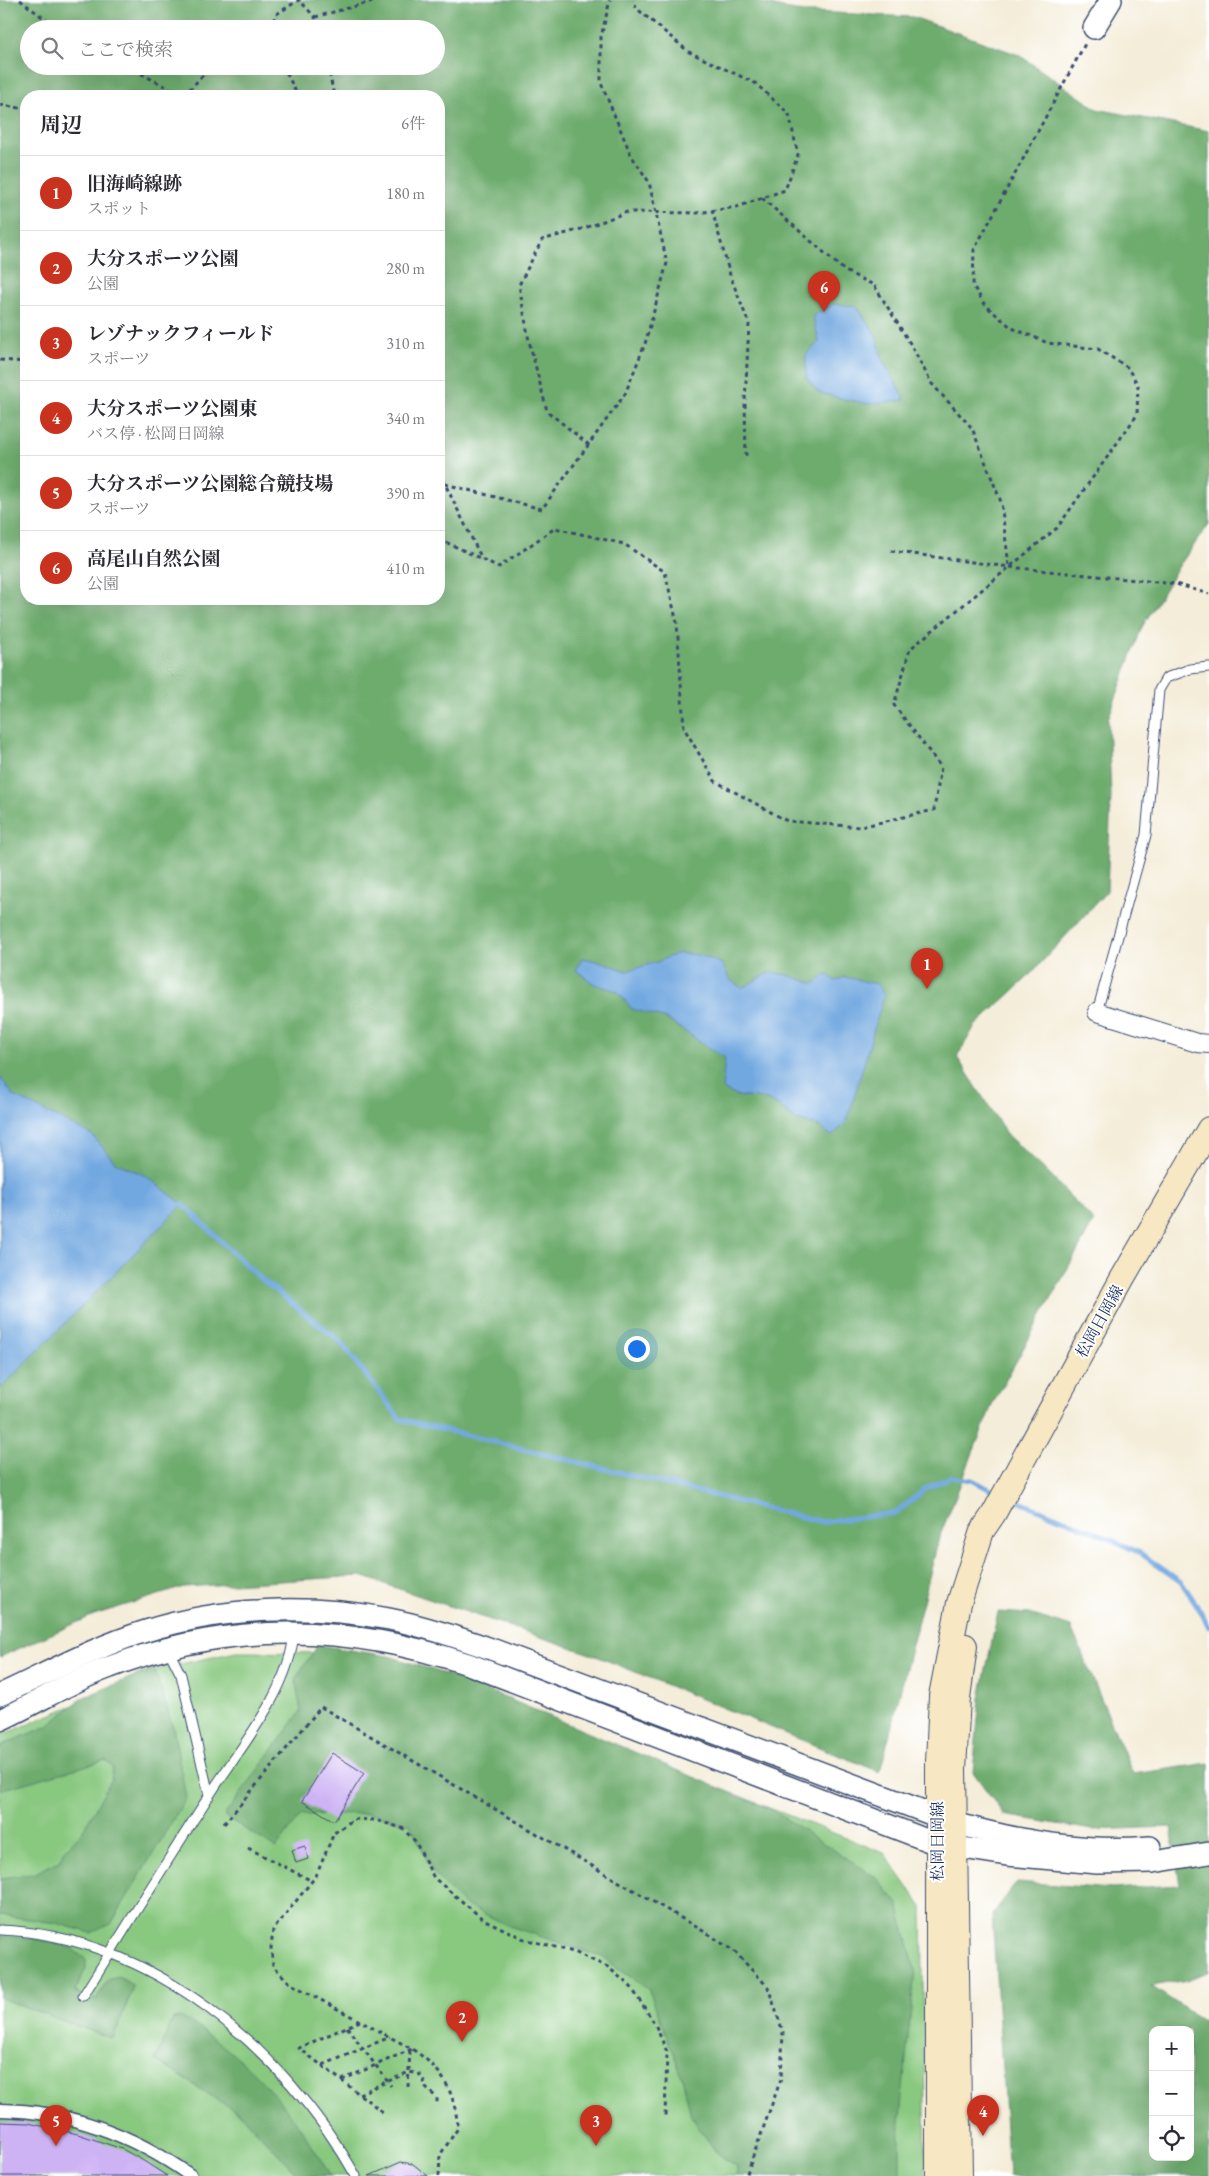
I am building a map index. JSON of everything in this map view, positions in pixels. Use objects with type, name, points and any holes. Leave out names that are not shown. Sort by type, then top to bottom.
[{"type":"main road","name":"松岡日岡線","points":[[938,2176],[946,1820],[954,1769],[956,1655],[994,1536],[994,1515],[1122,1279],[1209,1129]]},
{"type":"main road","name":"松岡日岡線","points":[[946,1846],[960,2176]]},
{"type":"street","points":[[1094,28],[1111,0]]},
{"type":"street","points":[[1096,1012],[1197,1043],[1209,1044]]},
{"type":"street","points":[[0,1695],[97,1649],[146,1631],[184,1622],[235,1613],[276,1610],[315,1610],[368,1616],[421,1626],[480,1645],[946,1820],[1014,1838],[1064,1845],[1128,1848],[1172,1853],[1209,1852]]},
{"type":"street","points":[[0,1720],[96,1672],[168,1648],[234,1636],[294,1633],[373,1639],[442,1655],[602,1714],[946,1846],[1098,1863],[1153,1862],[1172,1853],[1209,1841]]},
{"type":"street","points":[[0,2110],[39,2113],[92,2125],[137,2142],[191,2176]]},
{"type":"lane","points":[[1096,1012],[1146,836],[1159,690],[1166,678],[1190,669],[1209,666]]},
{"type":"lane","points":[[83,1996],[209,1795],[278,1690],[288,1665],[294,1633]]},
{"type":"lane","points":[[168,1648],[180,1675],[209,1795]]},
{"type":"lane","points":[[0,1930],[57,1936],[77,1941],[110,1953],[167,1982],[240,2034],[299,2093],[340,2148],[356,2176]]},
{"type":"path","points":[[20,0],[46,20]]},
{"type":"path","points":[[274,20],[275,15],[299,0],[316,20]]},
{"type":"path","points":[[315,17],[378,0]]},
{"type":"path","points":[[445,484],[542,509],[625,394],[645,344],[667,263],[649,182],[631,155],[601,83],[601,37],[610,0]]},
{"type":"path","points":[[589,445],[547,411],[528,341],[519,285],[542,240],[585,228],[626,212],[697,213],[737,207],[785,190],[798,156],[789,114],[755,83],[689,52],[636,8],[634,0]]},
{"type":"path","points":[[445,543],[499,567],[555,528],[624,544],[665,572],[677,624],[684,728],[715,781],[787,821],[860,827],[934,810],[941,767],[894,705],[910,649],[1057,528],[1137,415],[1138,386],[1127,367],[1098,349],[1048,343],[1012,328],[986,306],[973,286],[974,250],[1094,28]]},
{"type":"path","points":[[144,75],[173,90]]},
{"type":"path","points":[[189,90],[203,75]]},
{"type":"path","points":[[288,75],[295,90]]},
{"type":"path","points":[[330,75],[333,90]]},
{"type":"path","points":[[0,105],[20,108]]},
{"type":"path","points":[[762,198],[845,271],[874,285],[911,345],[932,384],[972,428],[1001,502],[1009,567]]},
{"type":"path","points":[[712,210],[730,275],[749,324],[745,402],[746,458]]},
{"type":"path","points":[[0,360],[20,362]]},
{"type":"path","points":[[445,484],[482,559]]},
{"type":"path","points":[[891,551],[1009,567],[1176,584],[1209,594]]},
{"type":"path","points":[[224,1824],[321,1707],[736,1952],[768,1987],[783,2032],[781,2079],[746,2176]]},
{"type":"path","points":[[439,2176],[440,2155],[458,2128],[455,2102],[445,2080],[429,2060],[290,1984],[273,1966],[271,1948],[273,1930],[283,1914],[300,1898],[312,1881],[334,1833],[354,1819],[376,1820],[402,1828],[415,1841],[434,1878],[483,1919],[524,1939],[574,1952],[608,1967],[631,1987],[656,2024],[667,2052],[665,2116]]},
{"type":"path","points":[[248,1848],[312,1881]]},
{"type":"path","points":[[360,2021],[300,2048],[384,2113]]},
{"type":"path","points":[[347,2027],[390,2086]]},
{"type":"path","points":[[322,2065],[390,2037]]},
{"type":"path","points":[[342,2080],[411,2050]]},
{"type":"path","points":[[408,2087],[411,2050]]},
{"type":"path","points":[[360,2094],[409,2072],[420,2074],[424,2078],[426,2088],[437,2098],[437,2106]]},
{"type":"green space","points":[[0,0],[751,0],[795,11],[913,17],[1019,55],[1097,109],[1209,131],[1209,524],[1179,566],[1142,627],[1108,719],[1111,796],[1107,891],[1027,978],[975,1026],[957,1057],[1008,1136],[1043,1168],[1094,1221],[992,1405],[939,1538],[880,1772],[596,1656],[361,1576],[184,1587],[94,1615],[0,1657]]},
{"type":"green space","points":[[998,1612],[1030,1614],[1071,1627],[1133,1774],[1209,1763],[1209,1972],[1182,1981],[1151,1986],[1209,2025],[1209,2176],[1009,2176],[992,1915],[1017,1882],[1112,1889],[1180,1885],[1171,1827],[1092,1830],[1004,1815],[973,1772],[980,1698]]},
{"type":"green space","points":[[318,1645],[389,1656],[461,1679],[772,1810],[877,1878],[898,1904],[915,1970],[900,2117],[900,2176],[736,2176],[737,2168],[716,2152],[691,2116],[682,2076],[649,1990],[602,1957],[509,1926],[462,1903],[434,1874],[410,1824],[369,1813],[301,1815],[276,1848],[224,1816],[301,1711],[295,1679]]},
{"type":"green space","points":[[236,1652],[337,1653],[450,1682],[884,1853],[922,1907],[926,2176],[0,2176],[0,1736],[162,1668]]},
{"type":"green space","points":[[154,1668],[173,1727],[186,1798],[111,1924],[91,1933],[56,1923],[0,1915],[0,1878],[33,1874],[59,1861],[64,1851],[82,1832],[111,1780],[113,1768],[106,1760],[0,1790],[0,1746],[48,1726],[82,1698]]},
{"type":"green space","points":[[0,1937],[29,1938],[71,1948],[86,1960],[86,1968],[75,1992],[96,2000],[108,1980],[119,1977],[132,1985],[132,1991],[113,2039],[0,1998]]},
{"type":"green space","points":[[180,2017],[195,2025],[218,2042],[267,2087],[295,2120],[330,2176],[299,2176],[243,2116],[155,2060],[173,2019]]},
{"type":"water","points":[[833,304],[856,306],[876,335],[883,361],[905,400],[870,404],[843,399],[818,392],[806,377],[806,355],[819,342],[813,316]]},
{"type":"water","points":[[678,953],[700,955],[722,964],[729,979],[742,988],[769,973],[788,975],[814,984],[827,974],[835,981],[845,977],[877,984],[884,995],[847,1122],[832,1136],[818,1126],[796,1120],[779,1106],[765,1099],[737,1096],[722,1089],[725,1058],[666,1019],[632,1009],[617,991],[594,984],[576,970],[582,958],[602,962],[627,971]]},
{"type":"water","points":[[0,1077],[14,1096],[92,1135],[115,1162],[146,1176],[183,1204],[0,1389]]},
{"type":"building","points":[[332,1753],[364,1773],[334,1821],[302,1801]]},
{"type":"building","points":[[305,1846],[308,1859],[296,1863],[292,1850]]},
{"type":"building","points":[[0,2122],[28,2123],[78,2134],[122,2149],[167,2176],[0,2176]]},
{"type":"building","points":[[401,2162],[413,2164],[428,2176],[369,2176]]},
{"type":"waterway","points":[[183,1204],[256,1275],[339,1340],[400,1419],[823,1522],[896,1513],[925,1489],[950,1477],[972,1480],[997,1493]]},
{"type":"waterway","points":[[1010,1498],[1102,1535],[1140,1553],[1181,1582],[1209,1627]]},
{"type":"place","name":"高尾山自然公園","points":[[824,312]]},
{"type":"place","name":"旧海崎線跡","points":[[927,989]]},
{"type":"place","name":"大分スポーツ公園","points":[[462,2042]]},
{"type":"place","name":"大分スポーツ公園東","points":[[983,2136]]},
{"type":"place","name":"大分スポーツ公園総合競技場","points":[[56,2146]]},
{"type":"place","name":"レゾナックフィールド","points":[[596,2146]]}]
